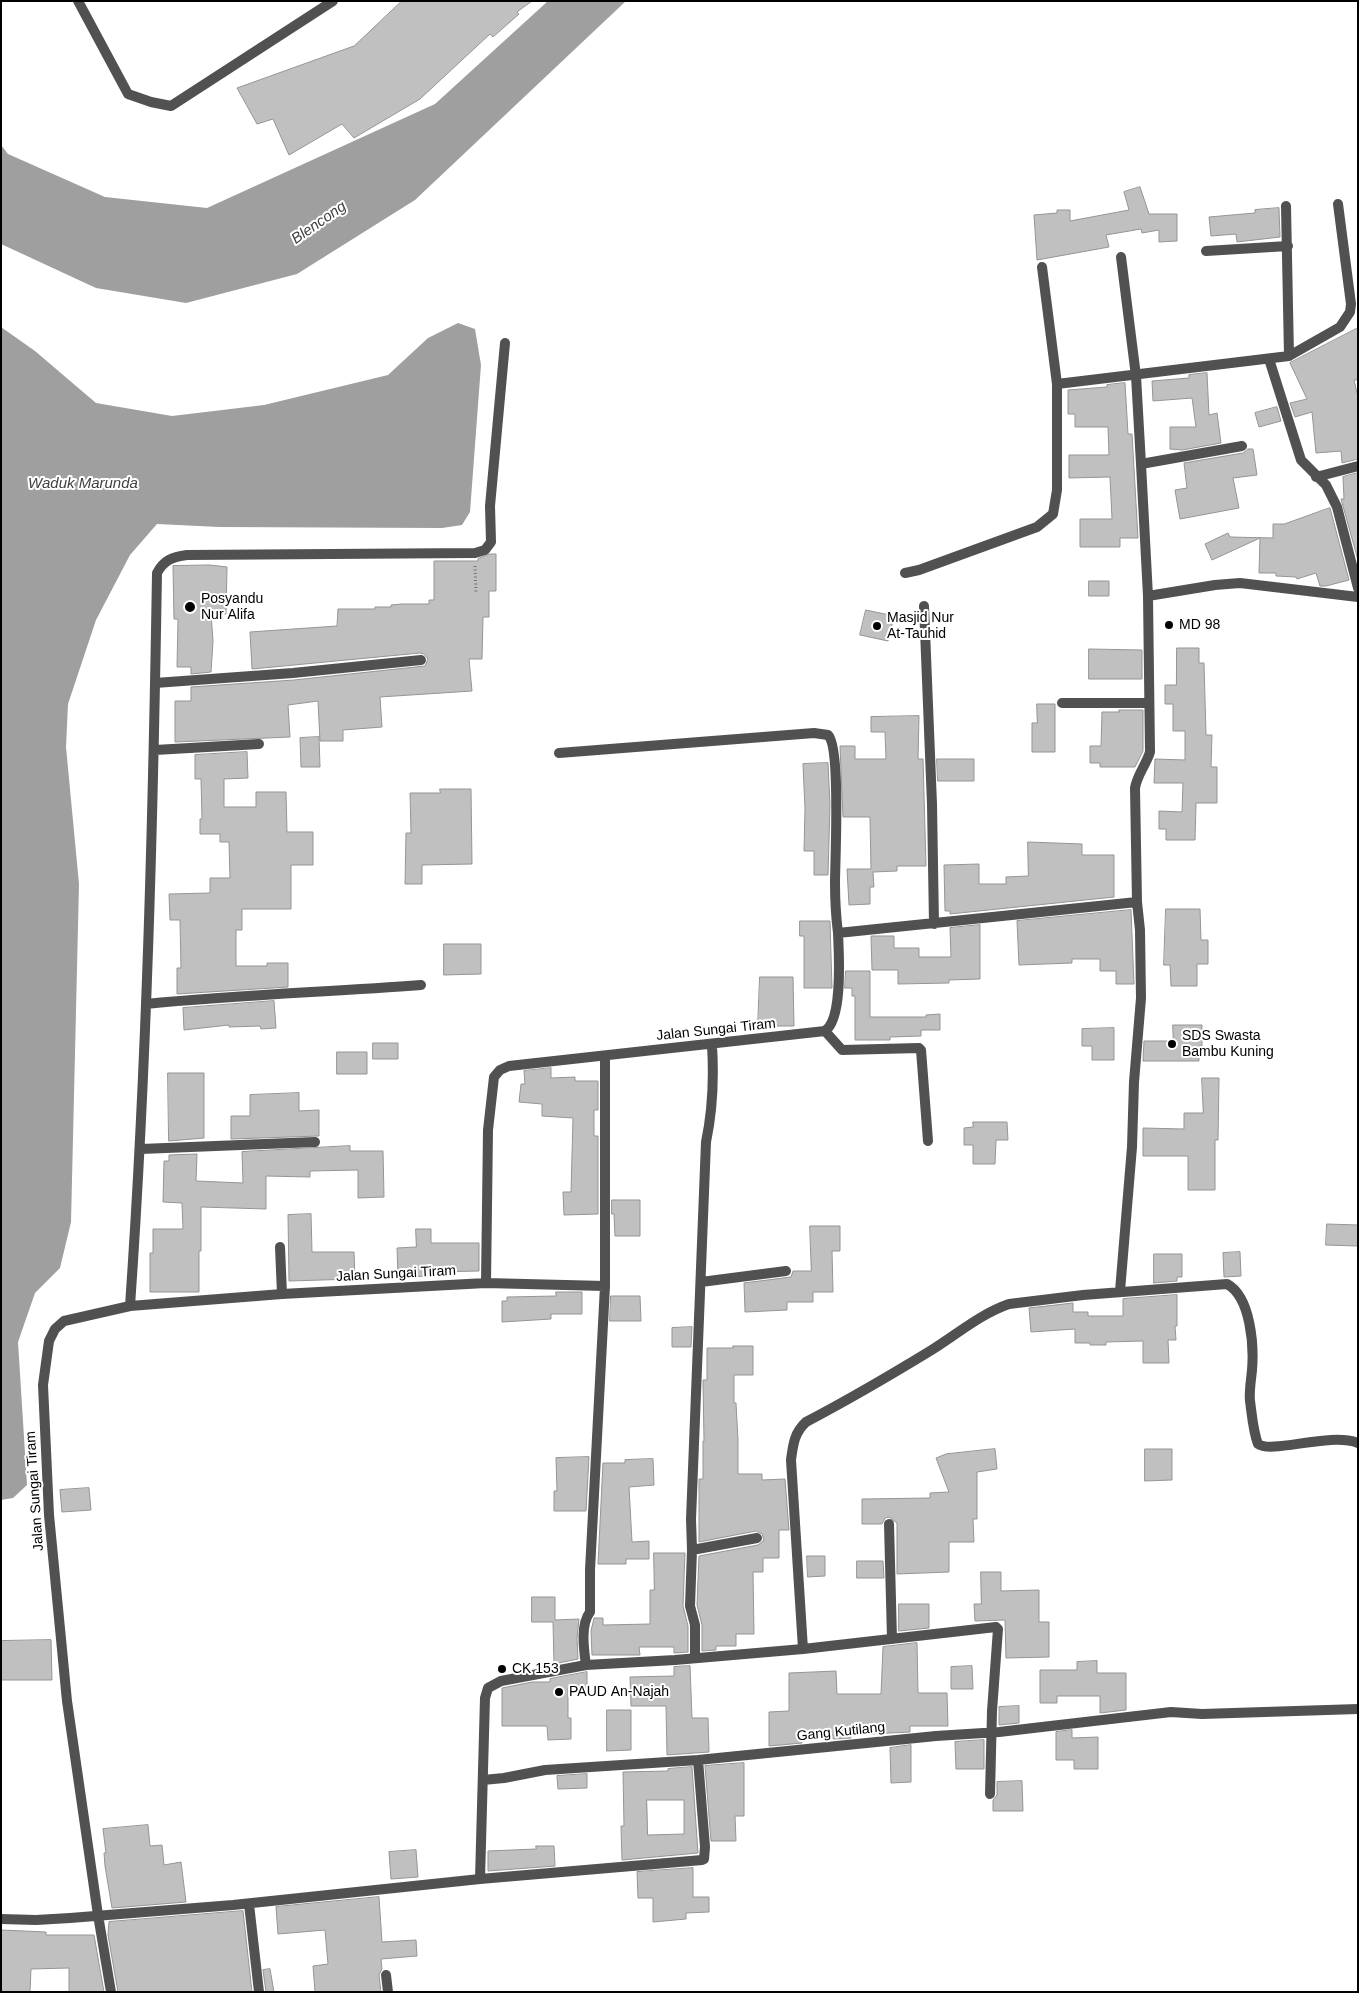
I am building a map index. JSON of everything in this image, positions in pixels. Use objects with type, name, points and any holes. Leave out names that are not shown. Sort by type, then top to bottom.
[{"type":"street","points":[[78,1],[128,94],[150,102],[172,106],[333,1]]},
{"type":"street","points":[[1057,384],[1136,376],[1289,356],[1331,334],[1340,327],[1350,312],[1351,304],[1338,204]]},
{"type":"street","points":[[1286,206],[1289,356]]},
{"type":"street","points":[[1206,251],[1288,246]]},
{"type":"street","points":[[1120,1291],[1132,1147],[1134,1082],[1141,998],[1135,788],[1136,780],[1144,768],[1150,752],[1148,596],[1136,376],[1121,257]]},
{"type":"street","points":[[905,573],[919,570],[1037,527],[1051,516],[1055,508],[1057,490],[1057,384],[1042,268]]},
{"type":"street","points":[[130,1306],[141,1149],[155,750],[157,573],[163,562],[174,557],[187,555],[475,553],[484,550],[491,542],[490,506],[505,343]]},
{"type":"street","points":[[1269,359],[1301,460],[1316,477],[1326,484],[1337,507],[1358,588]]},
{"type":"street","points":[[1141,464],[1242,446]]},
{"type":"street","points":[[1316,477],[1358,466]]},
{"type":"street","points":[[1148,596],[1215,585],[1240,583],[1358,597]]},
{"type":"street","points":[[924,606],[932,804],[934,924]]},
{"type":"street","points":[[155,683],[293,673],[420,660]]},
{"type":"street","points":[[1062,703],[1149,702]]},
{"type":"street","points":[[559,753],[814,733],[828,735],[832,741],[835,779],[835,885],[839,968],[836,1015],[832,1024],[825,1031],[842,1050],[918,1048],[921,1050],[928,1141]]},
{"type":"street","points":[[155,750],[259,744]]},
{"type":"street","points":[[838,933],[1137,902]]},
{"type":"street","points":[[146,1004],[289,992],[346,991],[421,985]]},
{"type":"street","name":"Jalan Sungai Tiram","points":[[111,1992],[98,1915],[64,1675],[49,1514],[43,1385],[49,1341],[55,1329],[64,1321],[130,1306],[282,1294],[486,1283],[488,1130],[494,1077],[500,1070],[509,1066],[825,1031]]},
{"type":"street","points":[[695,1658],[695,1625],[690,1606],[691,1519],[706,1142],[714,1089],[712,1045]]},
{"type":"street","points":[[586,1665],[584,1651],[585,1618],[590,1612],[590,1570],[605,1286],[605,1056]]},
{"type":"street","points":[[141,1149],[315,1142]]},
{"type":"street","points":[[280,1247],[282,1294]]},
{"type":"street","points":[[701,1282],[786,1271]]},
{"type":"street","points":[[486,1283],[605,1286]]},
{"type":"street","points":[[803,1649],[791,1460],[794,1440],[799,1429],[806,1422],[930,1351],[999,1307],[1120,1291],[1228,1284],[1235,1288],[1241,1297],[1250,1332],[1252,1369],[1250,1401],[1258,1444],[1273,1447],[1340,1439],[1358,1444]]},
{"type":"street","points":[[889,1524],[892,1639]]},
{"type":"street","points":[[692,1550],[757,1538]]},
{"type":"street","points":[[480,1879],[485,1698],[488,1688],[501,1681],[586,1665],[803,1649],[994,1627],[998,1629],[992,1711],[990,1794]]},
{"type":"street","name":"Gang Kutilang","points":[[483,1780],[545,1770],[698,1760],[992,1732],[1171,1712],[1202,1714],[1358,1709]]},
{"type":"street","points":[[1,1919],[36,1920],[249,1904],[480,1879],[646,1866],[704,1859],[705,1847],[698,1760]]},
{"type":"street","points":[[249,1904],[259,1992]]},
{"type":"street","points":[[386,1975],[388,1992]]},
{"type":"path","points":[[475,553],[476,593]]},
{"type":"water","name":"Blencong","points":[[548,1],[626,1],[415,200],[297,274],[186,303],[96,288],[1,244],[1,145],[8,154],[105,197],[207,208],[435,104]]},
{"type":"water","name":"Waduk Marunda","points":[[458,323],[475,329],[481,365],[470,512],[462,525],[442,528],[219,527],[157,524],[130,555],[96,620],[68,704],[66,747],[79,884],[71,1222],[60,1268],[35,1293],[18,1342],[27,1485],[13,1498],[1,1500],[1,327],[35,351],[96,403],[172,416],[264,405],[388,375],[428,338]]},
{"type":"building","points":[[402,1],[532,1],[517,12],[519,14],[493,37],[490,34],[420,99],[354,138],[342,124],[289,155],[273,119],[257,124],[237,88],[354,46]]},
{"type":"building","points":[[1140,187],[1149,214],[1177,214],[1177,241],[1159,242],[1159,230],[1142,233],[1141,229],[1106,235],[1109,247],[1037,260],[1034,215],[1057,213],[1057,210],[1070,210],[1070,221],[1129,210],[1124,192]]},
{"type":"building","points":[[1279,208],[1280,237],[1237,242],[1236,234],[1211,236],[1209,217],[1255,213],[1255,210]]},
{"type":"building","points":[[1358,328],[1358,380],[1354,380],[1358,397],[1358,459],[1342,463],[1341,451],[1316,453],[1312,412],[1295,417],[1290,403],[1307,399],[1290,363]]},
{"type":"building","points":[[1207,373],[1209,415],[1217,413],[1221,443],[1182,450],[1170,449],[1170,427],[1196,427],[1192,398],[1153,401],[1152,381],[1189,378],[1189,375]]},
{"type":"building","points":[[1125,383],[1128,434],[1132,434],[1138,538],[1120,538],[1120,547],[1080,547],[1080,519],[1112,519],[1110,477],[1069,478],[1069,455],[1109,455],[1108,427],[1075,427],[1075,414],[1068,414],[1068,390],[1107,387],[1107,385]]},
{"type":"building","points":[[1277,407],[1281,421],[1259,427],[1255,413]]},
{"type":"building","points":[[1248,449],[1253,449],[1257,475],[1233,478],[1239,508],[1180,519],[1175,490],[1187,488],[1184,463],[1243,453]]},
{"type":"building","points":[[1358,473],[1358,560],[1341,499],[1344,499],[1343,477]]},
{"type":"building","points":[[1330,508],[1349,580],[1320,586],[1316,573],[1297,579],[1296,577],[1276,576],[1276,573],[1259,573],[1260,538],[1212,560],[1205,544],[1228,533],[1230,537],[1273,538],[1273,524],[1284,524]]},
{"type":"building","points":[[490,554],[496,554],[496,591],[489,591],[489,617],[483,617],[482,659],[469,659],[472,691],[380,697],[382,727],[343,730],[343,741],[320,741],[318,701],[288,705],[290,737],[175,742],[175,701],[191,701],[191,687],[294,680],[425,666],[428,659],[424,654],[420,653],[252,669],[250,632],[337,626],[338,609],[375,609],[375,607],[391,607],[391,605],[429,604],[429,600],[434,600],[434,561],[478,561],[478,559]]},
{"type":"building","points":[[210,565],[227,567],[226,614],[211,613],[213,641],[211,672],[191,674],[191,667],[177,667],[178,619],[174,619],[173,566]]},
{"type":"building","points":[[1089,581],[1109,581],[1109,596],[1089,596]]},
{"type":"building","name":"Masjid Nur At-Tauhid","points":[[866,610],[894,616],[888,641],[860,635]]},
{"type":"building","points":[[1177,648],[1199,648],[1199,663],[1204,663],[1206,735],[1212,735],[1211,767],[1217,767],[1217,803],[1196,803],[1195,840],[1166,840],[1166,829],[1159,829],[1159,811],[1182,812],[1183,783],[1154,783],[1155,759],[1185,760],[1185,731],[1173,731],[1173,704],[1165,704],[1165,685],[1176,685]]},
{"type":"building","points":[[1089,649],[1142,650],[1142,679],[1089,679]]},
{"type":"building","points":[[1037,704],[1055,704],[1055,752],[1032,752],[1032,723],[1037,723]]},
{"type":"building","points":[[1119,710],[1143,710],[1143,751],[1135,767],[1100,767],[1100,763],[1090,763],[1090,746],[1101,746],[1102,712],[1119,712]]},
{"type":"building","points":[[919,716],[918,759],[923,759],[926,866],[897,866],[897,871],[873,872],[874,887],[870,887],[870,904],[849,905],[847,869],[871,869],[870,817],[843,817],[840,746],[855,746],[855,759],[886,759],[885,732],[871,732],[871,717]]},
{"type":"building","points":[[319,737],[320,767],[301,767],[300,738]]},
{"type":"building","points":[[247,752],[248,778],[224,779],[224,807],[256,807],[256,792],[286,792],[287,832],[313,832],[313,865],[291,865],[291,909],[242,909],[242,930],[236,930],[236,966],[267,966],[267,963],[288,963],[288,987],[177,994],[177,968],[181,968],[180,920],[170,920],[169,894],[210,893],[210,878],[230,878],[229,842],[220,842],[220,834],[200,834],[200,819],[202,819],[201,779],[195,779],[195,755]]},
{"type":"building","points":[[937,759],[974,759],[974,781],[938,781]]},
{"type":"building","points":[[828,763],[830,805],[828,875],[814,875],[814,851],[804,851],[803,764]]},
{"type":"building","points":[[440,789],[471,789],[472,864],[422,865],[422,884],[405,884],[406,833],[411,833],[410,793],[440,793]]},
{"type":"building","points":[[1028,842],[1082,844],[1082,855],[1114,855],[1114,897],[950,914],[950,911],[945,911],[944,865],[979,864],[979,884],[1006,884],[1006,877],[1028,876]]},
{"type":"building","points":[[1166,909],[1200,909],[1201,940],[1208,940],[1208,964],[1197,964],[1197,986],[1171,986],[1170,965],[1164,965]]},
{"type":"building","points":[[1131,910],[1134,984],[1116,984],[1116,971],[1100,971],[1100,959],[1072,959],[1072,963],[1019,965],[1017,921]]},
{"type":"building","points":[[800,921],[830,921],[832,988],[804,988],[804,936],[800,936]]},
{"type":"building","points":[[980,925],[980,979],[949,980],[949,983],[898,984],[898,970],[872,970],[871,936],[894,936],[894,948],[919,948],[919,957],[951,957],[950,928]]},
{"type":"building","points":[[444,944],[481,944],[481,974],[444,975]]},
{"type":"building","points":[[846,971],[870,971],[870,1017],[926,1017],[926,1015],[940,1014],[940,1030],[921,1030],[921,1036],[890,1037],[890,1040],[855,1040],[855,996],[852,996],[852,988],[845,988]]},
{"type":"building","points":[[760,977],[793,977],[794,1026],[758,1026]]},
{"type":"building","points":[[274,1001],[276,1028],[261,1029],[260,1026],[229,1027],[229,1025],[184,1030],[183,1008]]},
{"type":"building","name":"SDS Swasta Bambu Kuning","points":[[1173,1025],[1202,1025],[1202,1046],[1199,1046],[1199,1061],[1143,1061],[1144,1041],[1173,1041]]},
{"type":"building","points":[[1114,1028],[1114,1060],[1092,1060],[1092,1046],[1082,1046],[1082,1029]]},
{"type":"building","points":[[373,1043],[398,1043],[398,1059],[373,1059]]},
{"type":"building","points":[[337,1052],[367,1052],[367,1074],[337,1074]]},
{"type":"building","points":[[551,1068],[551,1078],[575,1077],[575,1081],[598,1081],[598,1110],[594,1110],[594,1136],[598,1136],[598,1214],[564,1215],[563,1192],[571,1192],[573,1118],[542,1116],[542,1104],[519,1102],[521,1084],[525,1084],[524,1071]]},
{"type":"building","points":[[168,1073],[204,1073],[204,1138],[169,1141]]},
{"type":"building","points":[[1202,1078],[1219,1078],[1218,1140],[1215,1140],[1215,1190],[1188,1190],[1188,1156],[1143,1156],[1143,1128],[1184,1129],[1184,1113],[1203,1113]]},
{"type":"building","points":[[299,1093],[299,1111],[319,1110],[319,1136],[231,1139],[231,1116],[250,1116],[250,1095]]},
{"type":"building","points":[[973,1122],[1007,1122],[1008,1140],[996,1140],[995,1164],[973,1164],[973,1145],[964,1145],[964,1128],[973,1127]]},
{"type":"building","points":[[350,1146],[350,1151],[383,1151],[384,1197],[358,1198],[358,1170],[310,1171],[310,1177],[266,1176],[266,1209],[201,1207],[199,1292],[150,1292],[150,1253],[153,1253],[153,1229],[183,1229],[182,1203],[163,1202],[164,1161],[169,1161],[169,1155],[197,1154],[196,1181],[243,1183],[242,1152]]},
{"type":"building","points":[[612,1200],[640,1200],[640,1236],[615,1236]]},
{"type":"building","points":[[311,1214],[312,1252],[354,1252],[355,1279],[289,1281],[288,1215]]},
{"type":"building","points":[[1327,1224],[1358,1225],[1358,1246],[1326,1245]]},
{"type":"building","points":[[810,1226],[840,1226],[840,1251],[832,1251],[833,1292],[813,1292],[813,1302],[787,1302],[787,1310],[745,1312],[744,1283],[791,1277],[793,1271],[811,1271]]},
{"type":"building","points":[[416,1229],[431,1229],[431,1243],[479,1243],[479,1271],[432,1272],[432,1276],[398,1277],[397,1248],[416,1247]]},
{"type":"building","points":[[1240,1252],[1241,1276],[1224,1277],[1223,1253]]},
{"type":"building","points":[[1154,1254],[1182,1254],[1182,1277],[1177,1277],[1177,1281],[1154,1283]]},
{"type":"building","points":[[556,1292],[582,1292],[582,1314],[551,1314],[551,1319],[502,1322],[502,1301],[507,1301],[507,1297],[556,1296]]},
{"type":"building","points":[[1177,1295],[1176,1340],[1168,1340],[1169,1363],[1143,1363],[1143,1341],[1106,1342],[1106,1345],[1090,1345],[1090,1343],[1075,1343],[1075,1329],[1031,1332],[1029,1308],[1073,1303],[1073,1312],[1088,1312],[1088,1316],[1123,1316],[1123,1299]]},
{"type":"building","points":[[611,1296],[640,1296],[641,1321],[610,1321]]},
{"type":"building","points":[[692,1327],[691,1347],[672,1347],[672,1328]]},
{"type":"building","points":[[733,1346],[753,1346],[753,1375],[734,1375],[738,1474],[762,1474],[762,1480],[785,1479],[789,1530],[779,1530],[779,1558],[763,1558],[763,1572],[753,1572],[754,1634],[736,1634],[736,1646],[716,1646],[716,1650],[702,1651],[702,1625],[697,1605],[699,1556],[758,1545],[764,1540],[762,1534],[756,1531],[699,1542],[699,1479],[703,1479],[704,1441],[703,1380],[707,1380],[707,1348],[733,1348]]},
{"type":"building","points":[[995,1449],[997,1469],[977,1472],[977,1519],[973,1519],[974,1542],[949,1542],[949,1572],[897,1574],[897,1523],[889,1517],[885,1518],[882,1524],[862,1524],[862,1499],[930,1498],[930,1493],[949,1492],[936,1458],[946,1454]]},
{"type":"building","points":[[1145,1449],[1172,1449],[1172,1480],[1145,1481]]},
{"type":"building","points":[[589,1457],[586,1511],[554,1511],[554,1491],[557,1491],[556,1458]]},
{"type":"building","points":[[653,1459],[654,1485],[629,1487],[632,1542],[649,1541],[649,1559],[626,1559],[626,1564],[598,1564],[603,1463],[625,1463],[625,1460]]},
{"type":"building","points":[[89,1488],[91,1510],[62,1512],[60,1490]]},
{"type":"building","points":[[654,1553],[685,1553],[683,1606],[688,1626],[688,1652],[674,1653],[674,1647],[639,1647],[640,1655],[592,1655],[591,1631],[594,1618],[603,1618],[603,1625],[650,1624],[650,1590],[654,1590]]},
{"type":"building","points":[[807,1556],[825,1556],[825,1576],[808,1577]]},
{"type":"building","points":[[857,1561],[883,1561],[884,1578],[857,1578]]},
{"type":"building","points":[[981,1572],[1001,1572],[1001,1591],[1039,1590],[1039,1622],[1049,1622],[1049,1657],[1006,1658],[1005,1620],[975,1621],[974,1604],[981,1604]]},
{"type":"building","points":[[532,1597],[555,1597],[555,1620],[579,1619],[577,1638],[578,1659],[554,1664],[553,1622],[532,1622]]},
{"type":"building","points":[[899,1604],[929,1604],[929,1628],[899,1631]]},
{"type":"building","points":[[51,1640],[52,1680],[1,1680],[1,1641]]},
{"type":"building","points":[[917,1643],[918,1693],[947,1693],[948,1726],[910,1726],[910,1732],[851,1735],[851,1738],[833,1739],[833,1735],[802,1736],[802,1743],[769,1746],[769,1712],[789,1711],[789,1673],[836,1671],[837,1694],[881,1694],[883,1647]]},
{"type":"building","points":[[1097,1661],[1097,1673],[1126,1673],[1126,1710],[1100,1713],[1100,1696],[1057,1696],[1057,1703],[1040,1703],[1040,1670],[1077,1670],[1077,1662]]},
{"type":"building","points":[[690,1666],[692,1718],[708,1718],[709,1752],[667,1755],[666,1706],[631,1706],[630,1677],[674,1676],[674,1667]]},
{"type":"building","points":[[972,1666],[973,1689],[951,1689],[951,1667]]},
{"type":"building","points":[[587,1672],[587,1688],[568,1688],[568,1718],[571,1718],[571,1739],[548,1740],[547,1726],[502,1726],[502,1688],[532,1682],[550,1682],[550,1679]]},
{"type":"building","points":[[1019,1706],[1019,1723],[999,1725],[999,1707]]},
{"type":"building","points":[[607,1710],[631,1710],[631,1750],[607,1751]]},
{"type":"building","points":[[1072,1730],[1072,1738],[1098,1737],[1098,1769],[1074,1769],[1074,1760],[1056,1760],[1056,1732]]},
{"type":"building","points":[[984,1740],[984,1769],[956,1769],[955,1742]]},
{"type":"building","points":[[911,1745],[911,1782],[891,1783],[890,1748]]},
{"type":"building","points":[[744,1763],[744,1816],[735,1816],[736,1841],[711,1841],[705,1766]]},
{"type":"building","points":[[692,1767],[698,1853],[622,1860],[621,1826],[624,1826],[623,1772],[668,1771],[668,1769]],"holes":[[[647,1800],[684,1800],[684,1834],[648,1835]]]},
{"type":"building","points":[[587,1774],[587,1788],[558,1789],[557,1776]]},
{"type":"building","points":[[1022,1781],[1023,1811],[993,1811],[993,1800],[997,1795],[997,1782]]},
{"type":"building","points":[[148,1825],[150,1846],[162,1845],[164,1865],[181,1862],[186,1902],[112,1908],[105,1866],[104,1853],[106,1853],[103,1829]]},
{"type":"building","points":[[536,1846],[554,1846],[555,1866],[488,1871],[488,1851],[536,1849]]},
{"type":"building","points":[[416,1850],[418,1877],[391,1879],[389,1852]]},
{"type":"building","points":[[693,1868],[693,1897],[709,1897],[709,1912],[686,1913],[686,1919],[653,1922],[653,1898],[638,1898],[637,1872]]},
{"type":"building","points":[[379,1897],[382,1942],[416,1940],[417,1956],[381,1959],[382,1969],[379,1975],[381,1992],[315,1992],[313,1966],[328,1964],[325,1930],[278,1934],[276,1907]]},
{"type":"building","points":[[243,1911],[252,1992],[118,1992],[108,1935],[109,1922]]},
{"type":"building","points":[[1,1930],[46,1932],[46,1935],[94,1935],[104,1992],[69,1992],[69,1968],[31,1969],[30,1992],[1,1992]]},
{"type":"building","points":[[270,1969],[274,1992],[266,1992],[263,1970]]},
{"type":"place","name":"Posyandu Nur Alifa","points":[[190,607]]},
{"type":"place","name":"MD 98","points":[[1169,625]]},
{"type":"place","name":"Masjid Nur At-Tauhid","points":[[877,626]]},
{"type":"place","name":"SDS Swasta Bambu Kuning","points":[[1172,1044]]},
{"type":"place","name":"CK 153","points":[[502,1669]]},
{"type":"place","name":"PAUD An-Najah","points":[[559,1692]]}]
